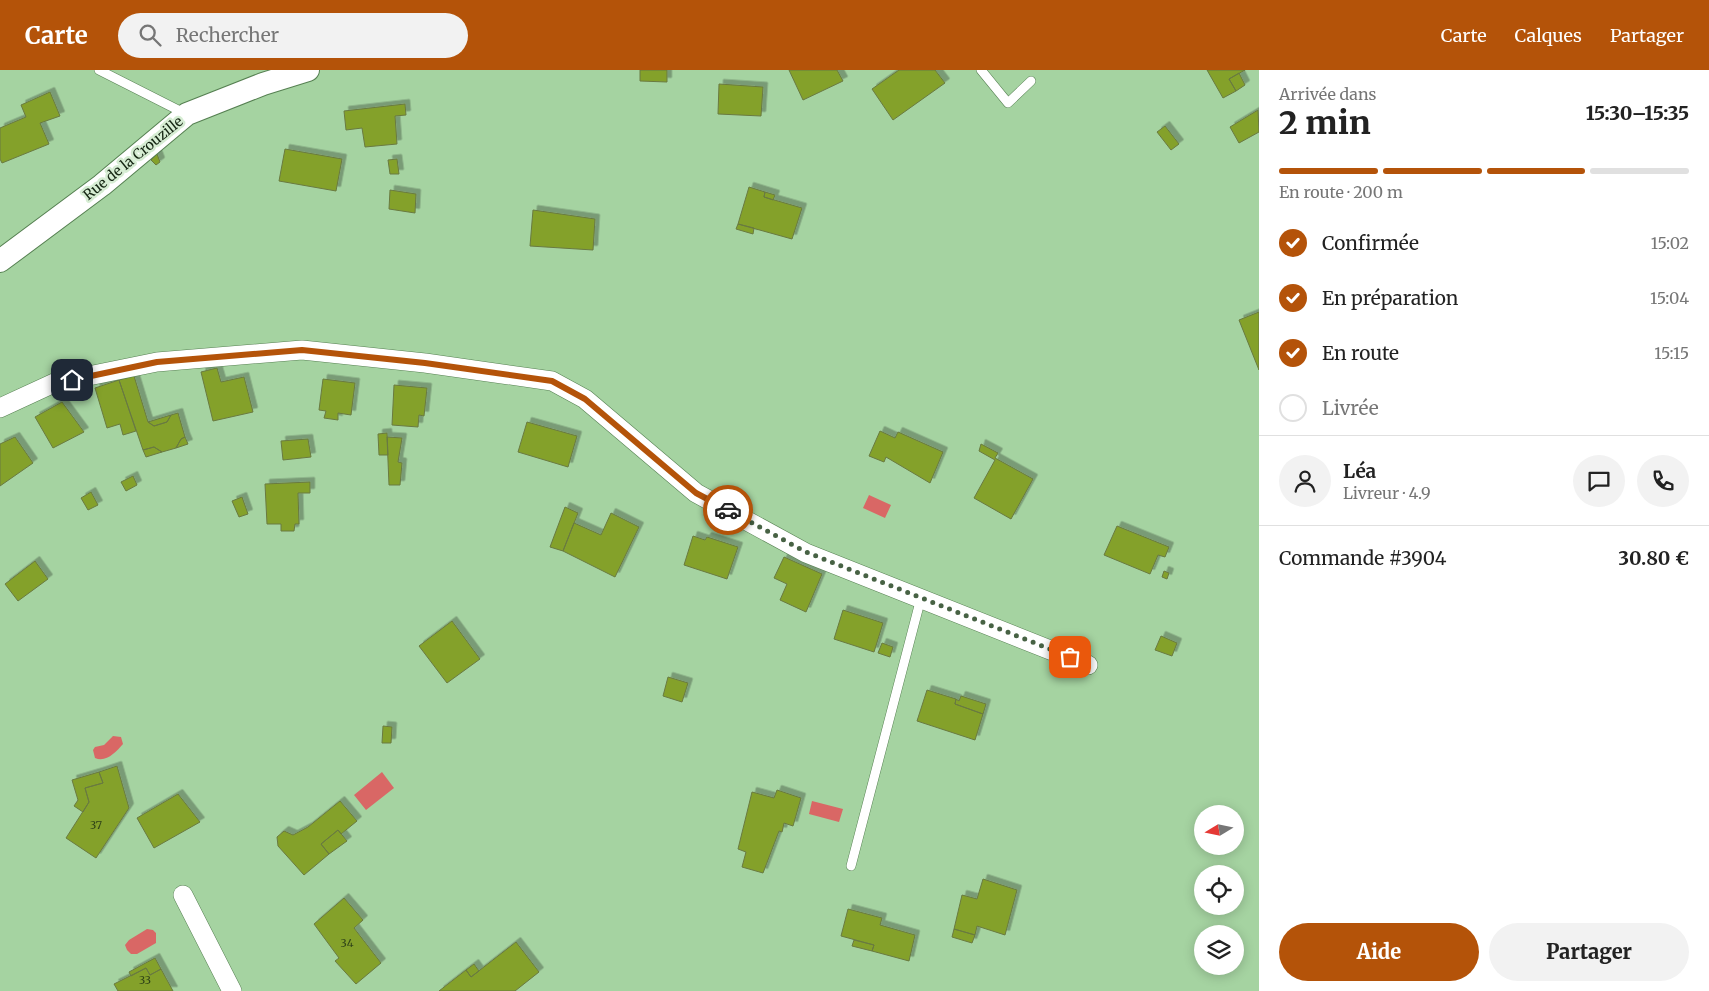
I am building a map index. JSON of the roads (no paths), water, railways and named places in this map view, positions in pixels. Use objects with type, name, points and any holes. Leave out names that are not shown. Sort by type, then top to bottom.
[{"type":"street","name":"Rue de la Crouzille","points":[[0,261],[102,185],[186,114],[263,84],[308,70]]},
{"type":"street","points":[[0,408],[54,383],[157,362],[302,350],[425,363],[552,381],[585,399],[696,493],[806,552],[1088,665]]},
{"type":"street","points":[[183,895],[232,991]]},
{"type":"lane","points":[[99,70],[186,114]]},
{"type":"lane","points":[[981,70],[1008,102],[1031,81]]},
{"type":"lane","points":[[850,866],[921,598]]}]
